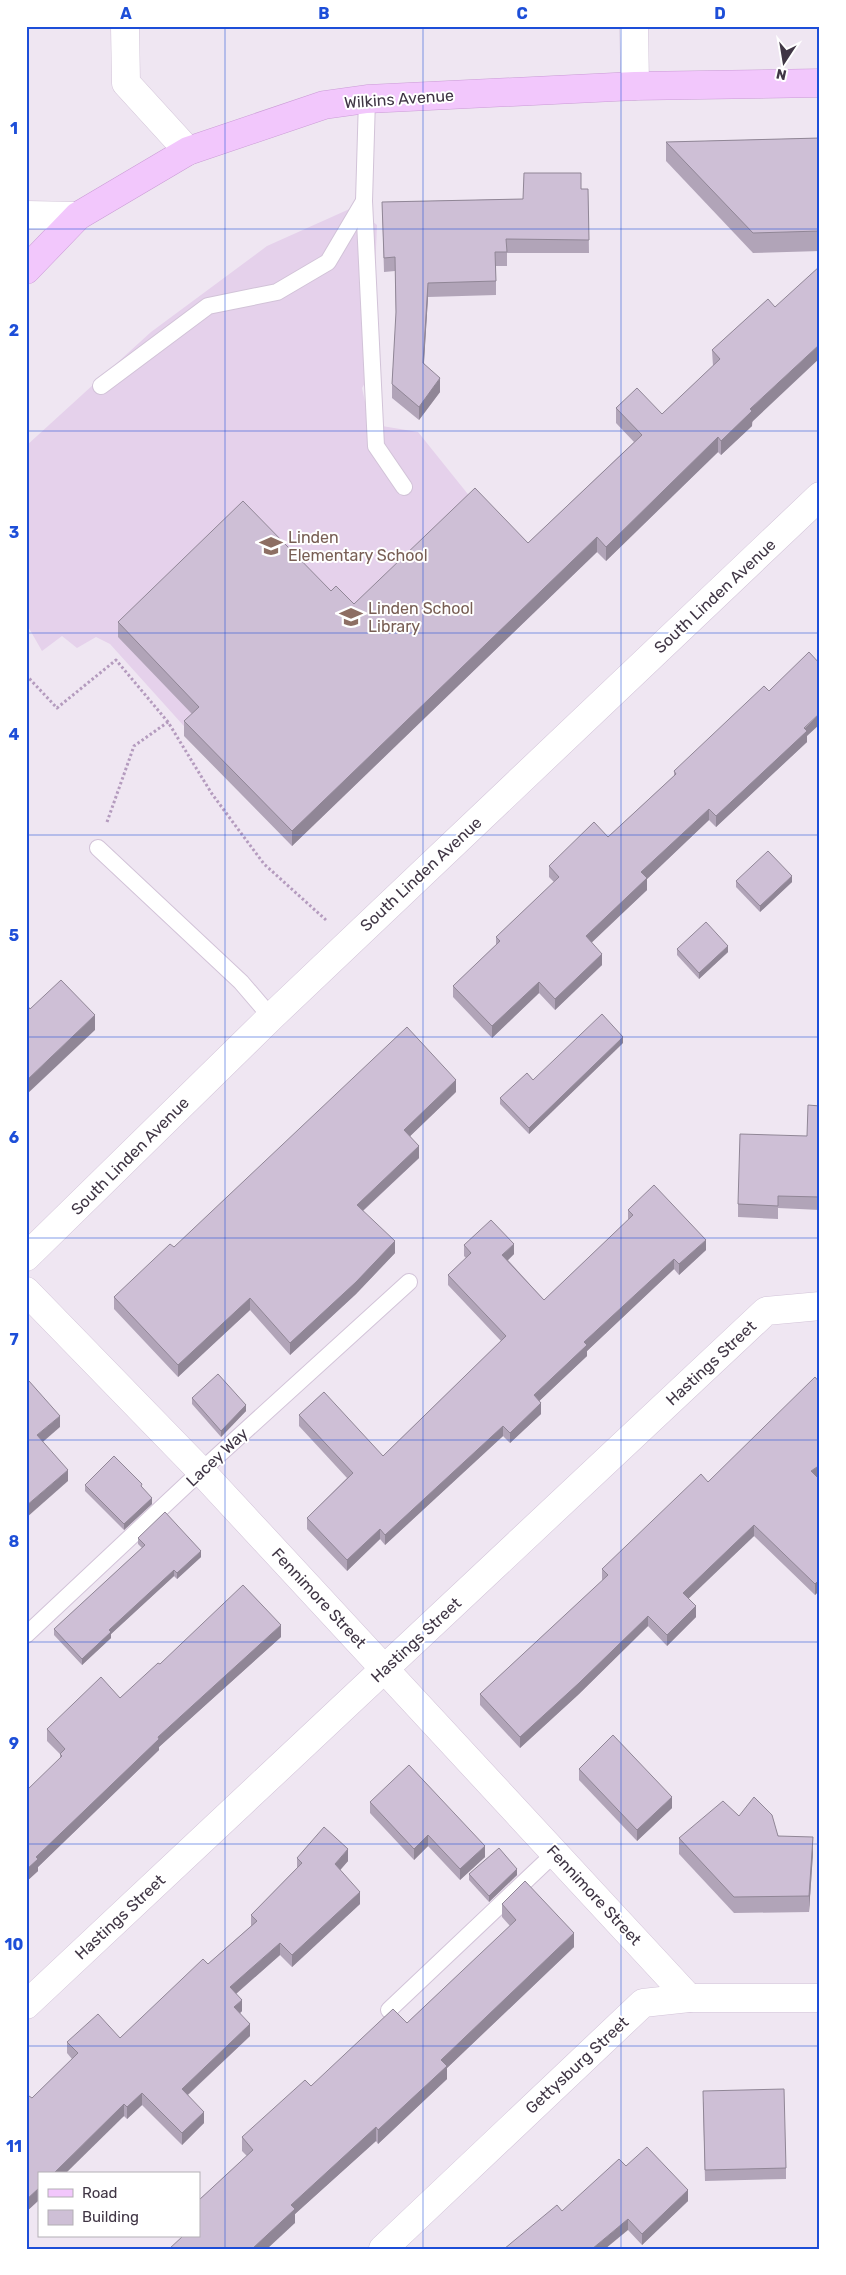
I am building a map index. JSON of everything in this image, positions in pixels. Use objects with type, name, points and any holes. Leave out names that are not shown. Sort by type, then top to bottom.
[{"type":"main road","name":"Wilkins Avenue","points":[[26,270],[78,216],[188,151],[324,105],[367,99],[636,86],[820,83]]},
{"type":"street","points":[[125,26],[126,82],[188,151]]},
{"type":"street","points":[[634,26],[636,86]]},
{"type":"street","points":[[26,215],[78,216]]},
{"type":"street","name":"South Linden Avenue","points":[[26,1257],[271,1017],[820,496]]},
{"type":"street","name":"Fennimore Street","points":[[26,1291],[201,1471],[689,1998]]},
{"type":"street","name":"Hastings Street","points":[[26,2005],[766,1311],[820,1306]]},
{"type":"street","name":"Gettysburg Street","points":[[383,2249],[643,2003],[689,1998],[820,1998]]},
{"type":"lane","points":[[367,99],[364,201],[376,446],[404,487]]},
{"type":"lane","points":[[101,386],[208,306],[277,292],[328,262],[364,201]]},
{"type":"lane","points":[[98,848],[241,982],[271,1017]]},
{"type":"lane","name":"Lacey Way","points":[[26,1635],[201,1471],[409,1282]]},
{"type":"lane","points":[[389,2010],[555,1853]]},
{"type":"path","points":[[26,676],[57,708],[116,660],[168,722],[212,794],[264,864],[326,921]]},
{"type":"path","points":[[98,848],[134,746],[168,722]]},
{"type":"shaded area","name":"Linden Elementary School","points":[[354,207],[377,225],[371,373],[362,388],[370,424],[418,432],[475,503],[292,846],[110,644],[96,637],[77,648],[62,636],[42,651],[26,623],[26,446],[151,332],[267,246]]},
{"type":"building","points":[[820,138],[820,231],[753,233],[666,142]]},
{"type":"building","points":[[524,173],[581,173],[581,189],[588,189],[589,240],[506,239],[507,252],[495,252],[496,281],[428,283],[423,363],[440,378],[419,407],[392,384],[396,312],[395,257],[384,258],[382,202],[523,199]]},
{"type":"building","name":"Linden Elementary School","points":[[820,266],[820,344],[750,409],[752,411],[721,441],[718,437],[606,547],[597,537],[292,831],[184,721],[199,707],[118,622],[243,501],[331,591],[336,586],[354,604],[475,488],[528,543],[642,435],[616,408],[637,388],[662,414],[720,359],[712,350],[768,299],[775,307]]},
{"type":"building","points":[[809,652],[820,664],[820,713],[804,728],[807,731],[716,816],[709,809],[641,872],[647,878],[586,936],[602,954],[555,999],[539,982],[492,1026],[453,986],[500,941],[496,937],[559,877],[549,866],[594,822],[608,837],[676,774],[674,771],[764,686],[769,691]]},
{"type":"building","points":[[768,851],[792,876],[760,906],[736,881]]},
{"type":"building","points":[[706,922],[728,946],[699,973],[677,949]]},
{"type":"building","points":[[61,980],[95,1015],[26,1081],[26,1004],[30,1009]]},
{"type":"building","points":[[602,1014],[623,1037],[529,1128],[500,1098],[527,1073],[533,1080]]},
{"type":"building","points":[[407,1027],[456,1080],[404,1130],[419,1146],[357,1205],[395,1241],[356,1282],[290,1343],[250,1298],[178,1365],[114,1297],[170,1244],[174,1247]]},
{"type":"building","points":[[808,1105],[820,1106],[820,1197],[778,1196],[778,1206],[738,1204],[740,1134],[807,1136]]},
{"type":"building","points":[[654,1185],[706,1240],[679,1264],[674,1259],[584,1342],[587,1345],[534,1395],[541,1403],[510,1433],[503,1426],[385,1535],[380,1529],[347,1560],[307,1518],[353,1473],[299,1415],[324,1392],[383,1456],[506,1336],[448,1275],[471,1253],[464,1245],[491,1220],[514,1244],[502,1255],[544,1300],[633,1215],[628,1210]]},
{"type":"building","points":[[218,1374],[246,1405],[221,1431],[192,1398]]},
{"type":"building","points":[[815,1377],[820,1383],[820,1465],[811,1471],[820,1480],[820,1579],[815,1584],[754,1525],[683,1593],[696,1606],[667,1635],[648,1616],[520,1737],[480,1694],[608,1575],[602,1569],[701,1474],[708,1482]]},
{"type":"building","points":[[29,1381],[60,1416],[37,1435],[68,1470],[26,1506],[26,1384]]},
{"type":"building","points":[[114,1456],[142,1484],[141,1486],[152,1498],[124,1524],[85,1485]]},
{"type":"building","points":[[165,1512],[201,1551],[177,1573],[174,1570],[109,1630],[111,1632],[82,1659],[54,1629],[145,1545],[138,1538]]},
{"type":"building","points":[[243,1585],[281,1625],[158,1737],[159,1739],[36,1857],[38,1859],[26,1870],[26,1791],[62,1756],[60,1754],[65,1749],[47,1729],[101,1677],[120,1698],[158,1663],[160,1664]]},
{"type":"building","points":[[613,1735],[672,1797],[637,1830],[579,1769]]},
{"type":"building","points":[[409,1765],[485,1846],[460,1869],[428,1835],[414,1849],[370,1802]]},
{"type":"building","points":[[754,1797],[772,1815],[778,1836],[813,1837],[809,1896],[734,1897],[679,1838],[723,1801],[739,1816]]},
{"type":"building","points":[[324,1827],[348,1849],[335,1864],[360,1892],[292,1955],[280,1943],[230,1987],[242,2000],[234,2007],[250,2024],[182,2089],[204,2112],[182,2133],[142,2093],[127,2107],[124,2104],[55,2172],[38,2172],[38,2189],[26,2200],[26,2099],[29,2096],[32,2098],[78,2053],[67,2042],[98,2014],[120,2038],[203,1959],[208,1964],[257,1921],[251,1915],[302,1863],[297,1858]]},
{"type":"building","points":[[499,1848],[517,1869],[489,1896],[469,1874]]},
{"type":"building","points":[[525,1881],[574,1933],[441,2060],[447,2066],[378,2130],[376,2127],[291,2205],[295,2209],[252,2249],[169,2249],[181,2238],[200,2238],[200,2199],[253,2150],[242,2137],[305,2080],[311,2086],[393,2009],[407,2023],[516,1920],[502,1904]]},
{"type":"building","points":[[784,2089],[786,2168],[705,2170],[703,2091]]},
{"type":"building","points":[[647,2147],[688,2190],[642,2234],[628,2219],[592,2249],[504,2249],[557,2205],[562,2211],[619,2159],[626,2166]]},
{"type":"place","name":"Linden Elementary School","points":[[271,546]]},
{"type":"place","name":"Linden School Library","points":[[351,617]]}]
